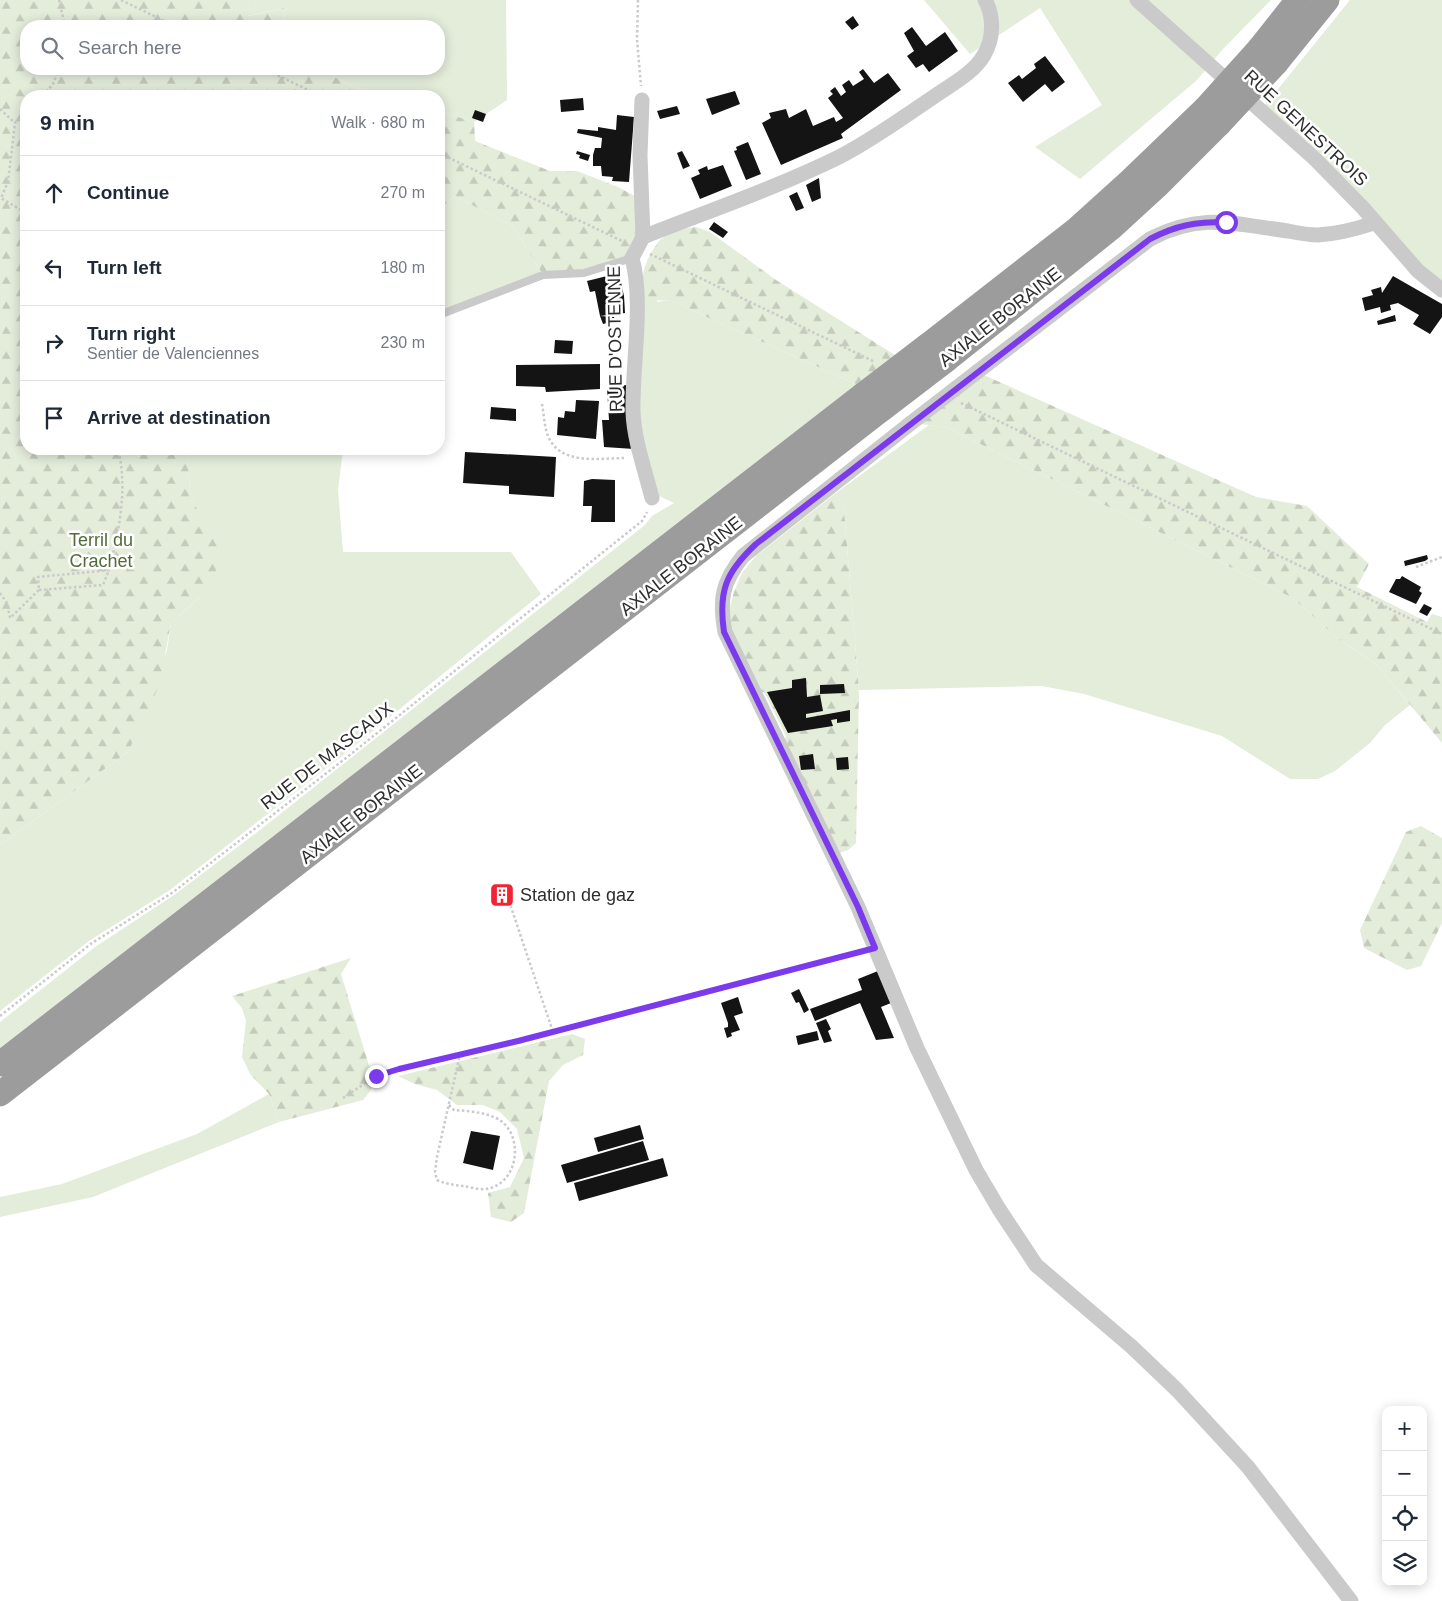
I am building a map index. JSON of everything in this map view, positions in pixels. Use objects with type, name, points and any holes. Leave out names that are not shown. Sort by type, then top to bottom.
[{"type":"highway","name":"AXIALE BORAINE","points":[[1268,55],[1298,0]]},
{"type":"highway","name":"AXIALE BORAINE","points":[[0,1094],[873,402],[936,353],[1110,228],[1159,184],[1212,117],[1268,55],[1327,0]]},
{"type":"highway","name":"AXIALE BORAINE","points":[[0,1064],[873,402]]},
{"type":"street","points":[[643,237],[804,174],[841,156],[886,129],[972,70],[985,54],[990,37],[992,18],[985,0]]},
{"type":"street","name":"RUE GENESTROIS","points":[[1137,0],[1316,159],[1358,202],[1374,223],[1418,272],[1442,290]]},
{"type":"street","name":"RUE D'OSTENNE","points":[[642,100],[640,155],[643,237],[632,258],[636,272],[634,415],[652,498]]},
{"type":"street","points":[[1351,1601],[1248,1467],[1177,1390],[1132,1347],[1036,1265],[976,1170],[916,1048],[854,898],[733,653],[724,632],[722,606],[723,591],[730,572],[743,556],[911,423],[1150,239],[1171,228],[1195,222],[1226,222],[1317,235],[1345,233],[1374,223]]},
{"type":"lane","points":[[445,313],[543,276],[584,273],[632,258]]},
{"type":"path","points":[[59,0],[64,20]]},
{"type":"path","points":[[120,0],[162,20]]},
{"type":"path","points":[[638,0],[637,39],[642,100]]},
{"type":"path","points":[[48,90],[54,84],[57,75]]},
{"type":"path","points":[[277,75],[308,90]]},
{"type":"path","points":[[0,109],[15,123]]},
{"type":"path","points":[[20,117],[15,123],[8,182],[1,198],[20,209]]},
{"type":"path","points":[[542,404],[548,436],[561,452],[570,457],[643,459]]},
{"type":"path","points":[[0,593],[7,602],[10,618],[39,590],[103,585],[109,570],[120,517],[122,471],[119,455]]},
{"type":"path","name":"RUE DE MASCAUX","points":[[0,1016],[92,944],[172,893],[346,758],[642,521],[652,498]]},
{"type":"path","points":[[1416,567],[1442,557]]},
{"type":"path","points":[[39,590],[38,577],[109,570]]},
{"type":"path","points":[[509,901],[553,1032]]},
{"type":"path","points":[[343,1098],[376,1076],[875,948]]},
{"type":"path","points":[[449,1105],[454,1110],[473,1112],[497,1118],[512,1133],[517,1153],[508,1175],[499,1184],[486,1189],[444,1184],[437,1180],[435,1172],[437,1157],[460,1054]]},
{"type":"green space","name":"Terril du Crachet","points":[[0,0],[249,0],[248,16],[284,8],[285,20],[20,20],[20,75],[330,75],[364,90],[20,90],[20,455],[187,455],[190,490],[201,520],[222,544],[212,586],[171,623],[159,686],[128,752],[0,845]]},
{"type":"green space","points":[[249,0],[506,0],[507,100],[474,122],[445,113],[445,90],[364,90],[330,75],[445,75],[445,20],[285,20],[284,8],[247,16]]},
{"type":"green space","points":[[924,0],[1271,0],[1224,48],[1197,80],[1080,179],[1035,147],[1102,105],[1040,8],[970,54]]},
{"type":"green space","points":[[1350,0],[1442,0],[1442,290],[1261,110]]},
{"type":"green space","points":[[445,113],[474,122],[475,141],[550,171],[577,171],[618,187],[642,200],[632,258],[584,273],[543,275],[513,226],[454,196],[445,204]]},
{"type":"green space","points":[[454,196],[513,226],[543,275],[445,313],[445,204]]},
{"type":"green space","points":[[696,227],[710,232],[776,280],[906,362],[869,390],[669,300],[656,300],[647,296],[643,289],[642,279],[648,258],[654,248],[660,240],[672,233]]},
{"type":"green space","points":[[641,281],[658,302],[669,300],[869,390],[0,1064],[0,1022],[95,947],[174,895],[260,830],[645,525],[652,516],[674,503],[659,496],[648,458],[637,438]]},
{"type":"green space","points":[[977,372],[1256,497],[1307,506],[1369,564],[1357,587],[1427,622],[1432,614],[1442,617],[1442,743],[1376,664],[1337,638],[1293,598],[946,427],[911,423]]},
{"type":"green space","points":[[929,425],[946,427],[1293,598],[1337,638],[1376,664],[1410,705],[1385,725],[1370,743],[1335,771],[1318,779],[1290,779],[1222,736],[1084,694],[1042,686],[859,690],[844,509],[836,493]]},
{"type":"green space","points":[[187,455],[342,455],[338,490],[343,552],[511,552],[541,594],[342,756],[170,890],[89,941],[0,1011],[0,845],[128,752],[167,650],[171,623],[200,597],[222,544],[201,521],[190,490]]},
{"type":"green space","points":[[836,493],[844,509],[859,690],[856,843],[848,850],[837,854],[783,743],[786,736],[765,693],[754,687],[728,627],[728,614],[742,573],[756,556]]},
{"type":"green space","points":[[1421,826],[1442,838],[1442,923],[1421,966],[1407,970],[1364,948],[1360,930],[1406,832]]},
{"type":"green space","points":[[351,958],[341,974],[371,1072],[371,1090],[363,1100],[279,1122],[269,1094],[250,1074],[242,1057],[246,1021],[242,1008],[232,996]]},
{"type":"green space","points":[[572,1034],[585,1039],[583,1055],[563,1065],[549,1081],[524,1213],[511,1222],[491,1217],[488,1193],[510,1187],[524,1158],[517,1129],[500,1112],[483,1105],[457,1105],[437,1090],[415,1084],[398,1076]]},
{"type":"green space","points":[[269,1094],[279,1122],[93,1197],[0,1217],[0,1197],[62,1184],[197,1134]]},
{"type":"building","points":[[853,16],[859,25],[852,30],[845,22]]},
{"type":"building","points":[[912,27],[926,46],[945,32],[958,51],[929,72],[923,64],[916,68],[907,56],[914,51],[904,33]]},
{"type":"building","points":[[1045,56],[1065,82],[1052,92],[1045,84],[1023,102],[1008,83],[1019,75],[1022,79],[1036,68],[1034,64]]},
{"type":"building","points":[[863,69],[874,83],[888,73],[901,90],[841,134],[843,138],[781,165],[762,123],[771,118],[769,113],[786,109],[789,118],[806,109],[813,126],[834,117],[836,122],[843,118],[828,98],[833,94],[830,91],[835,87],[841,96],[846,92],[842,85],[849,80],[853,86],[864,79],[859,72]]},
{"type":"building","points":[[735,91],[740,104],[712,115],[706,99]]},
{"type":"building","points":[[583,98],[584,110],[561,112],[560,100]]},
{"type":"building","points":[[677,106],[680,114],[660,119],[657,111]]},
{"type":"building","points":[[475,110],[486,114],[483,122],[472,118]]},
{"type":"building","points":[[617,115],[634,117],[629,182],[612,181],[613,177],[602,176],[601,166],[593,166],[593,155],[595,148],[601,148],[602,138],[577,133],[578,129],[598,131],[598,127],[616,130]]},
{"type":"building","points":[[748,142],[761,174],[746,180],[734,151],[737,150],[736,147]]},
{"type":"building","points":[[577,151],[590,155],[588,161],[579,158],[580,155],[576,154]]},
{"type":"building","points":[[682,151],[690,166],[683,169],[677,153]]},
{"type":"building","points":[[723,165],[732,186],[700,199],[691,178],[700,174],[698,170],[707,166],[708,170]]},
{"type":"building","points":[[819,178],[821,198],[812,202],[806,185]]},
{"type":"building","points":[[797,192],[804,208],[796,211],[789,196]]},
{"type":"building","points":[[714,222],[728,232],[723,238],[709,229]]},
{"type":"building","points":[[619,273],[624,296],[625,313],[600,316],[595,291],[590,292],[587,281]]},
{"type":"building","points":[[1393,276],[1442,304],[1442,317],[1430,334],[1413,324],[1419,315],[1398,303],[1390,305],[1391,310],[1381,313],[1380,307],[1365,311],[1362,298],[1373,295],[1371,290],[1381,287],[1382,293]]},
{"type":"building","points":[[1395,315],[1396,321],[1378,325],[1377,321]]},
{"type":"building","points":[[600,316],[614,317],[615,321],[603,324]]},
{"type":"building","points":[[555,340],[573,341],[572,354],[554,353]]},
{"type":"building","points":[[600,364],[600,389],[546,392],[545,387],[516,386],[516,365]]},
{"type":"building","points":[[626,385],[634,449],[604,447],[602,420],[609,420],[607,388]]},
{"type":"building","points":[[576,400],[599,401],[596,439],[557,435],[558,417],[564,418],[565,411],[575,412]]},
{"type":"building","points":[[491,407],[516,409],[516,421],[490,419]]},
{"type":"building","points":[[465,452],[556,457],[554,497],[509,494],[509,486],[463,483]]},
{"type":"building","points":[[592,479],[615,480],[615,522],[591,522],[592,506],[583,506],[584,481]]},
{"type":"building","points":[[1427,555],[1428,559],[1425,561],[1405,566],[1404,561]]},
{"type":"building","points":[[1402,576],[1421,587],[1419,591],[1422,593],[1416,604],[1389,592],[1396,579],[1400,579]]},
{"type":"building","points":[[1424,604],[1432,608],[1427,616],[1419,612]]},
{"type":"building","points":[[806,678],[807,697],[820,695],[823,711],[806,714],[806,718],[850,710],[850,721],[837,723],[837,719],[831,720],[833,726],[788,733],[767,692],[792,688],[792,680]]},
{"type":"building","points":[[844,684],[845,693],[820,694],[820,685]]},
{"type":"building","points":[[813,754],[815,769],[801,770],[799,756]]},
{"type":"building","points":[[848,757],[849,769],[837,770],[836,758]]},
{"type":"building","name":"Station de gaz","points":[[495,890],[509,890],[509,901],[495,901]]},
{"type":"building","points":[[878,971],[891,1003],[881,1007],[894,1038],[876,1040],[860,1003],[815,1021],[810,1009],[862,990],[858,979]]},
{"type":"building","points":[[799,989],[809,1010],[804,1013],[799,1002],[796,1003],[791,993]]},
{"type":"building","points":[[738,997],[743,1013],[734,1016],[740,1030],[731,1033],[732,1036],[727,1038],[724,1028],[728,1027],[728,1023],[721,1003]]},
{"type":"building","points":[[826,1019],[831,1029],[828,1031],[832,1041],[824,1043],[816,1023]]},
{"type":"building","points":[[817,1031],[819,1040],[798,1045],[796,1036]]},
{"type":"building","points":[[640,1125],[644,1139],[598,1152],[594,1138]]},
{"type":"building","points":[[471,1131],[500,1136],[493,1170],[463,1163]]},
{"type":"building","points":[[643,1141],[649,1160],[567,1183],[561,1165]]},
{"type":"building","points":[[663,1158],[668,1176],[579,1201],[574,1183]]},
{"type":"place","name":"Station de gaz","points":[[502,895]]},
{"type":"route","points":[[376,1076],[875,948],[858,907],[724,632],[722,613],[723,591],[730,572],[756,544],[1150,239],[1171,228],[1195,222],[1226,222]]}]
